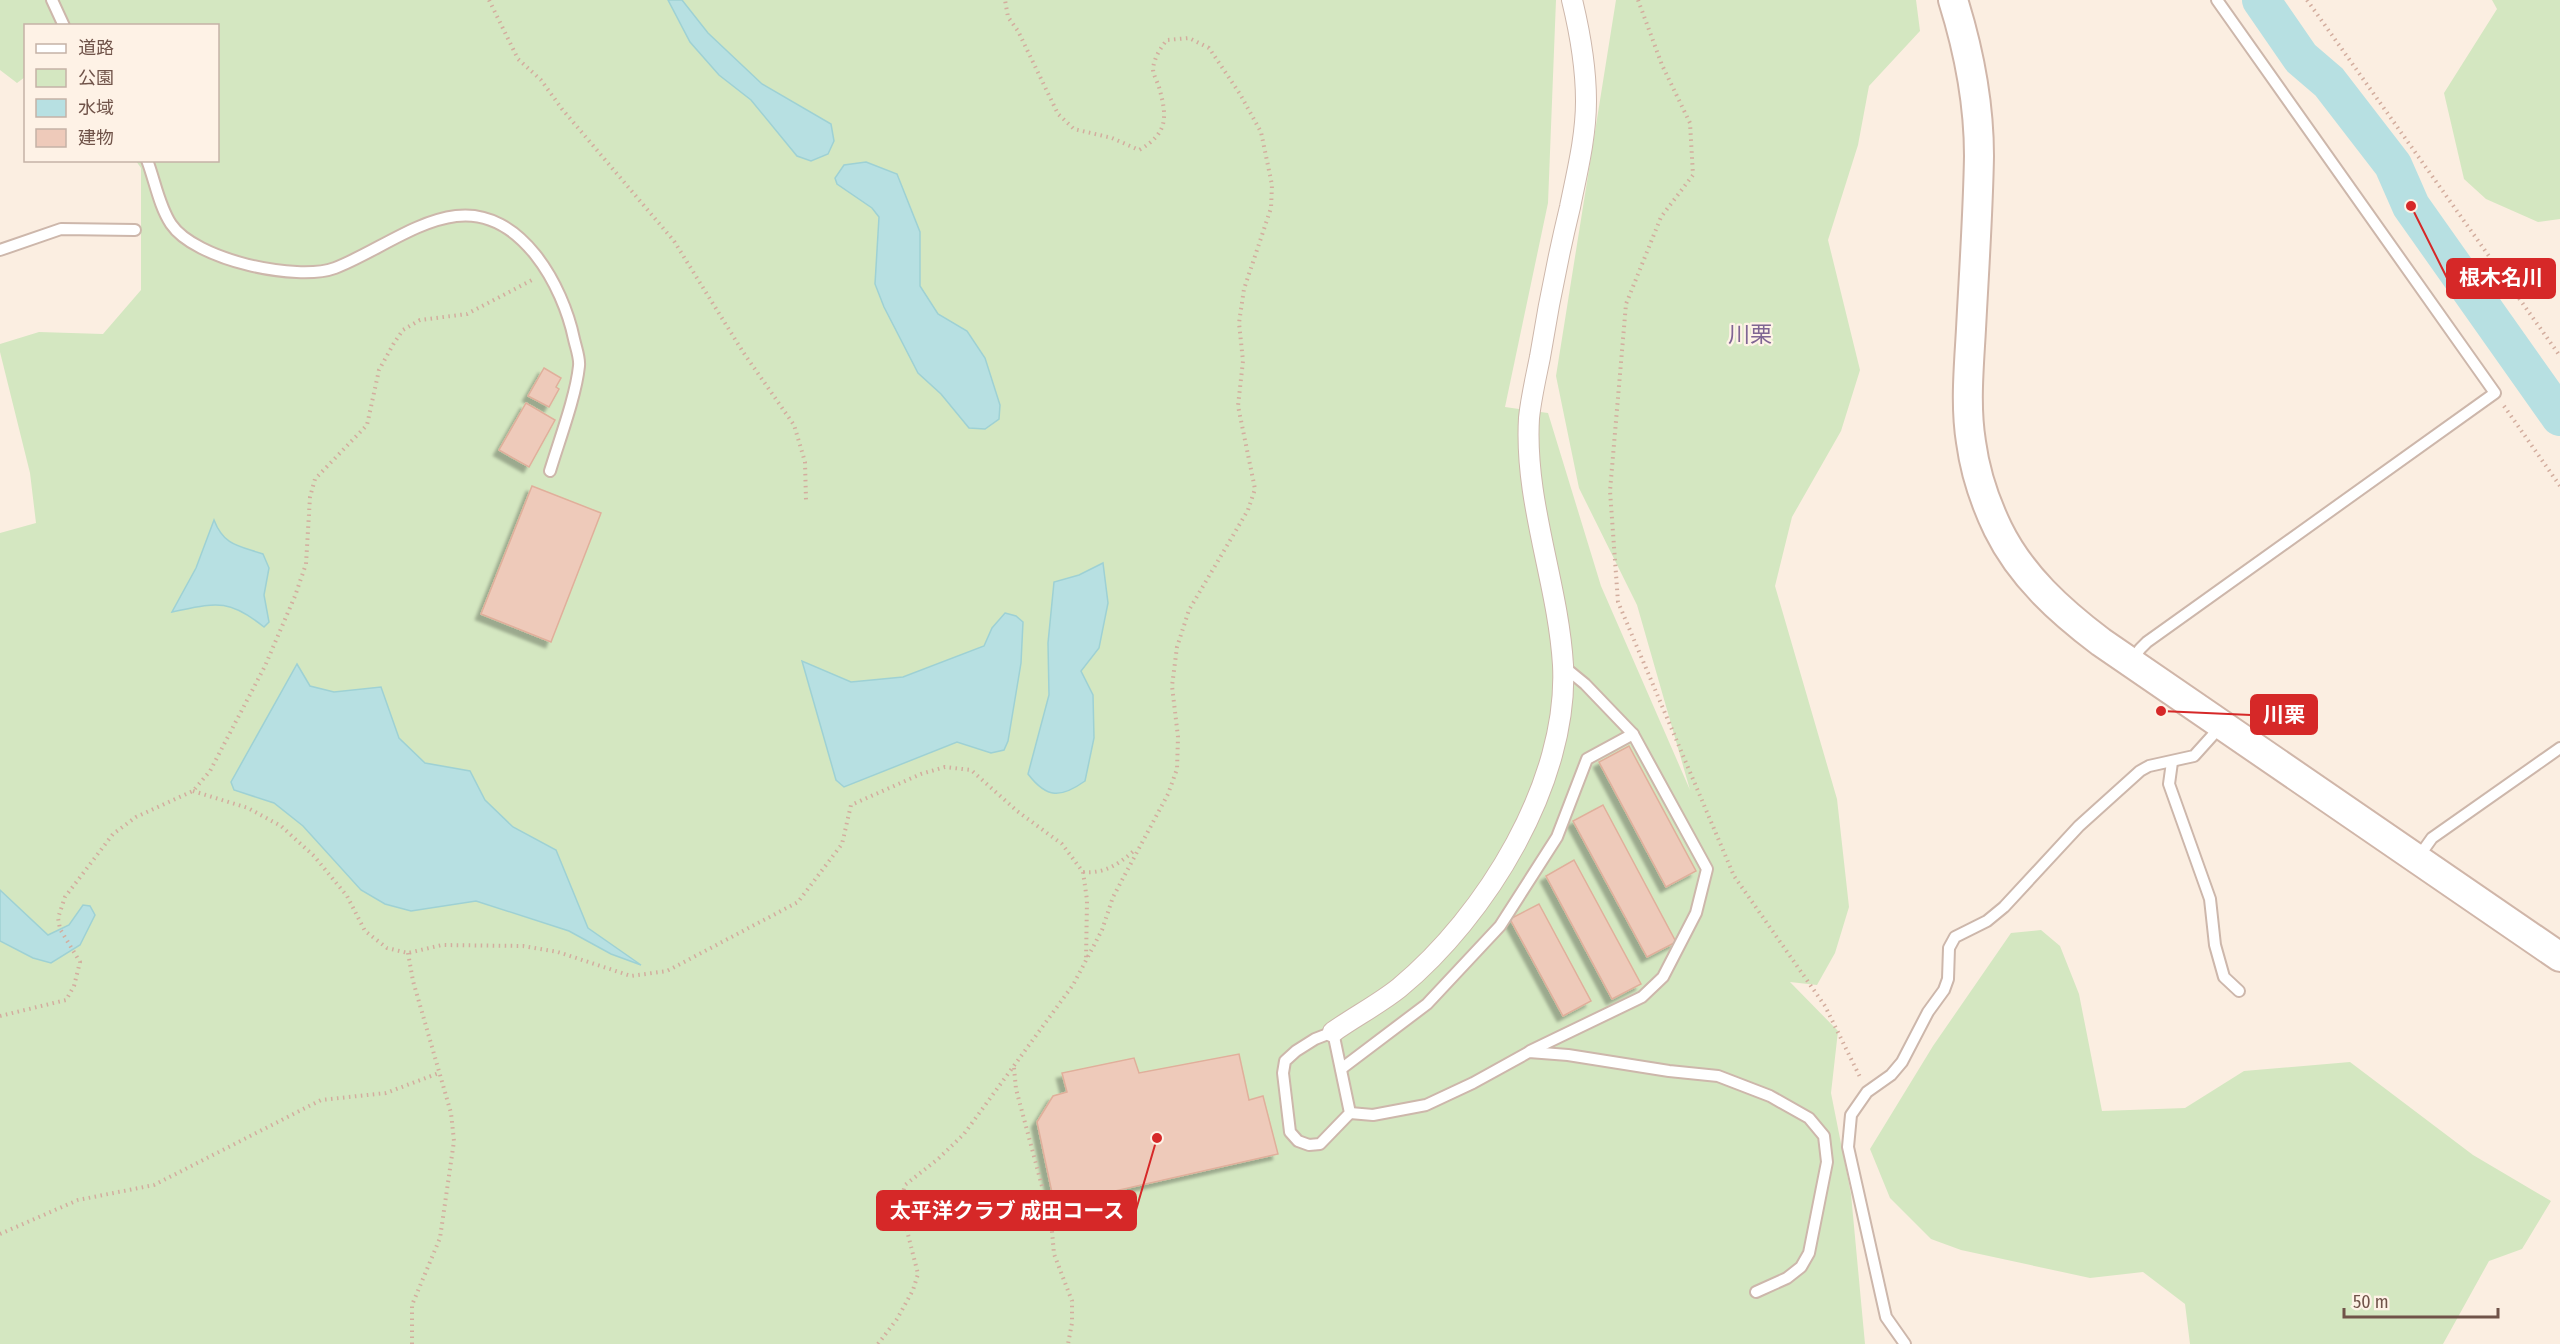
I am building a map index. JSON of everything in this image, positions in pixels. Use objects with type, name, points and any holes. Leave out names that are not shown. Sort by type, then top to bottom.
[{"type":"street","points":[[1333,1032],[1397,989],[1440,950],[1471,911],[1514,849],[1540,794],[1557,739],[1563,666],[1556,612],[1529,465],[1529,417],[1551,293],[1581,155],[1586,102],[1581,38],[1572,0]]},
{"type":"street","points":[[1953,0],[1975,88],[1978,119],[1978,204],[1968,375],[1971,442],[1978,474],[1999,530],[2031,579],[2069,618],[2131,663],[2560,957]]},
{"type":"lane","points":[[51,0],[63,24]]},
{"type":"lane","points":[[2131,663],[2147,642],[2495,393],[2217,0]]},
{"type":"lane","points":[[148,162],[172,225],[191,242],[216,255],[262,269],[323,272],[436,221],[458,216],[487,219],[515,235],[532,251],[555,285],[570,321],[579,364],[550,471]]},
{"type":"lane","points":[[0,250],[61,229],[135,230]]},
{"type":"lane","points":[[1350,1113],[1373,1115],[1426,1105],[1642,997],[1663,977],[1696,913],[1707,869],[1633,734],[1585,684],[1563,666]]},
{"type":"lane","points":[[1905,1344],[1886,1317],[1848,1147],[1851,1115],[1867,1092],[1891,1075],[1902,1062],[1928,1012],[1944,990],[1949,968],[1949,948],[1955,937],[1987,921],[2004,907],[2066,839],[2140,771],[2149,766],[2194,756],[2221,725]]},
{"type":"lane","points":[[1341,1069],[1427,1004],[1500,926],[1557,837],[1587,759],[1633,734]]},
{"type":"lane","points":[[2417,859],[2432,838],[2560,748]]},
{"type":"lane","points":[[2172,762],[2169,783],[2210,899],[2215,945],[2224,977],[2239,992]]},
{"type":"lane","points":[[1333,1032],[1350,1113],[1320,1144],[1309,1145],[1298,1141],[1290,1132],[1283,1073],[1285,1061],[1315,1039],[1333,1032]]},
{"type":"lane","points":[[1529,1052],[1568,1055],[1669,1071],[1718,1076],[1770,1096],[1809,1118],[1824,1137],[1827,1162],[1809,1253],[1801,1268],[1787,1278],[1756,1292]]},
{"type":"path","points":[[489,0],[518,59],[541,80],[562,109],[674,241],[743,352],[794,425],[805,462],[806,500]]},
{"type":"path","points":[[878,1344],[897,1319],[913,1290],[918,1274],[900,1203],[905,1185],[938,1159],[964,1134],[1073,985],[1102,930],[1113,897],[1168,794],[1178,769],[1178,737],[1172,686],[1177,647],[1190,610],[1248,510],[1255,489],[1238,406],[1243,361],[1239,323],[1244,289],[1271,208],[1272,185],[1261,132],[1240,94],[1209,48],[1189,38],[1167,40],[1159,49],[1153,69],[1166,111],[1161,129],[1150,143],[1139,150],[1112,138],[1074,129],[1058,114],[1018,31],[1008,17],[1005,0]]},
{"type":"path","points":[[1638,0],[1662,65],[1690,123],[1693,175],[1661,217],[1626,304],[1610,491],[1618,602],[1734,876],[1825,1006],[1867,1092]]},
{"type":"path","points":[[2307,0],[2560,356]]},
{"type":"path","points":[[0,1016],[66,1000],[74,986],[80,962],[60,929],[58,918],[64,897],[113,834],[136,817],[193,791],[210,771],[265,666],[295,596],[306,564],[310,497],[315,479],[368,425],[379,370],[403,330],[420,320],[467,314],[546,272]]},
{"type":"path","points":[[2495,393],[2560,486]]},
{"type":"path","points":[[193,791],[248,808],[281,826],[314,856],[347,896],[365,931],[387,948],[408,953],[442,945],[523,946],[558,952],[631,976],[667,971],[798,902],[842,844],[851,805],[921,774],[945,767],[971,770],[1017,811],[1062,844],[1083,872],[1087,900],[1086,962]]},
{"type":"path","points":[[1083,872],[1097,873],[1117,866],[1139,847]]},
{"type":"path","points":[[408,953],[413,981],[451,1113],[454,1141],[440,1238],[412,1305],[412,1344]]},
{"type":"path","points":[[1014,1068],[1016,1089],[1051,1220],[1054,1254],[1072,1301],[1072,1323],[1068,1344]]},
{"type":"path","points":[[0,1234],[78,1200],[154,1185],[321,1100],[386,1094],[439,1073]]},
{"type":"green space","points":[[0,0],[1556,0],[1548,203],[1505,407],[1548,413],[1601,586],[1690,790],[1637,605],[1579,488],[1556,376],[1616,0],[1916,0],[1920,31],[1869,86],[1858,145],[1828,240],[1860,370],[1841,431],[1792,517],[1775,586],[1837,799],[1849,907],[1835,953],[1817,985],[1790,982],[1838,1031],[1831,1093],[1851,1194],[1865,1344],[0,1344],[0,533],[36,523],[30,473],[0,352],[0,344],[39,332],[103,334],[141,290],[141,168],[137,162],[219,162],[219,24],[24,24],[24,78],[17,83],[0,70]]},
{"type":"green space","points":[[2492,0],[2560,0],[2560,219],[2538,222],[2486,199],[2464,179],[2444,93],[2497,9]]},
{"type":"green space","points":[[2041,930],[2060,946],[2079,994],[2102,1111],[2185,1108],[2244,1071],[2350,1062],[2473,1155],[2551,1201],[2522,1249],[2489,1261],[2443,1344],[2190,1344],[2185,1304],[2143,1272],[2090,1278],[1961,1250],[1931,1239],[1890,1198],[1870,1149],[1933,1046],[2011,933]]},
{"type":"water","points":[[668,0],[682,0],[708,33],[762,84],[831,124],[834,141],[828,154],[811,161],[797,156],[751,100],[719,75],[690,42]]},
{"type":"water","points":[[866,162],[897,174],[920,232],[920,286],[938,314],[967,331],[985,358],[1000,405],[999,419],[985,429],[969,428],[941,394],[918,373],[884,307],[875,284],[879,217],[872,208],[837,184],[835,178],[844,165]]},
{"type":"water","points":[[214,520],[222,535],[233,544],[263,554],[269,568],[264,595],[269,622],[264,627],[241,611],[221,605],[200,606],[172,612],[196,568]]},
{"type":"water","points":[[1103,563],[1108,603],[1099,648],[1081,671],[1093,695],[1094,738],[1085,781],[1069,791],[1048,792],[1028,774],[1049,695],[1048,643],[1054,582],[1079,575]]},
{"type":"water","points":[[1005,613],[1016,616],[1023,622],[1021,663],[1008,741],[1004,750],[991,753],[957,742],[844,787],[836,780],[802,661],[851,682],[903,677],[984,646],[992,628]]},
{"type":"water","points":[[297,664],[310,686],[334,692],[381,687],[399,738],[425,763],[470,771],[485,800],[513,827],[556,850],[588,928],[641,965],[611,954],[569,931],[476,901],[411,911],[385,904],[361,890],[303,826],[274,803],[234,790],[231,782]]},
{"type":"water","points":[[0,890],[48,935],[69,925],[83,905],[90,906],[95,915],[80,945],[51,963],[33,958],[0,941]]},
{"type":"building","points":[[544,368],[561,378],[556,387],[559,389],[549,407],[528,396]]},
{"type":"building","points":[[526,403],[555,420],[529,467],[499,450]]},
{"type":"building","points":[[532,486],[601,513],[551,642],[481,614]]},
{"type":"building","points":[[1629,746],[1696,871],[1666,887],[1599,762]]},
{"type":"building","points":[[1603,805],[1676,942],[1647,957],[1573,821]]},
{"type":"building","points":[[1574,860],[1641,984],[1612,999],[1546,876]]},
{"type":"building","points":[[1539,904],[1591,1001],[1563,1016],[1510,919]]},
{"type":"building","points":[[1239,1054],[1249,1100],[1263,1096],[1278,1154],[1097,1195],[1100,1211],[1058,1221],[1037,1122],[1053,1096],[1067,1092],[1062,1073],[1134,1058],[1139,1073]]},
{"type":"waterway","points":[[2261,0],[2301,58],[2329,82],[2393,165],[2411,206],[2560,417]]},
{"type":"place","name":"根木名川","points":[[2411,206]]},
{"type":"place","name":"川栗","points":[[2161,711]]},
{"type":"place","name":"太平洋クラブ 成田コース","points":[[1157,1138]]},
{"type":"district","name":"川栗","points":[[1750,334]]}]
